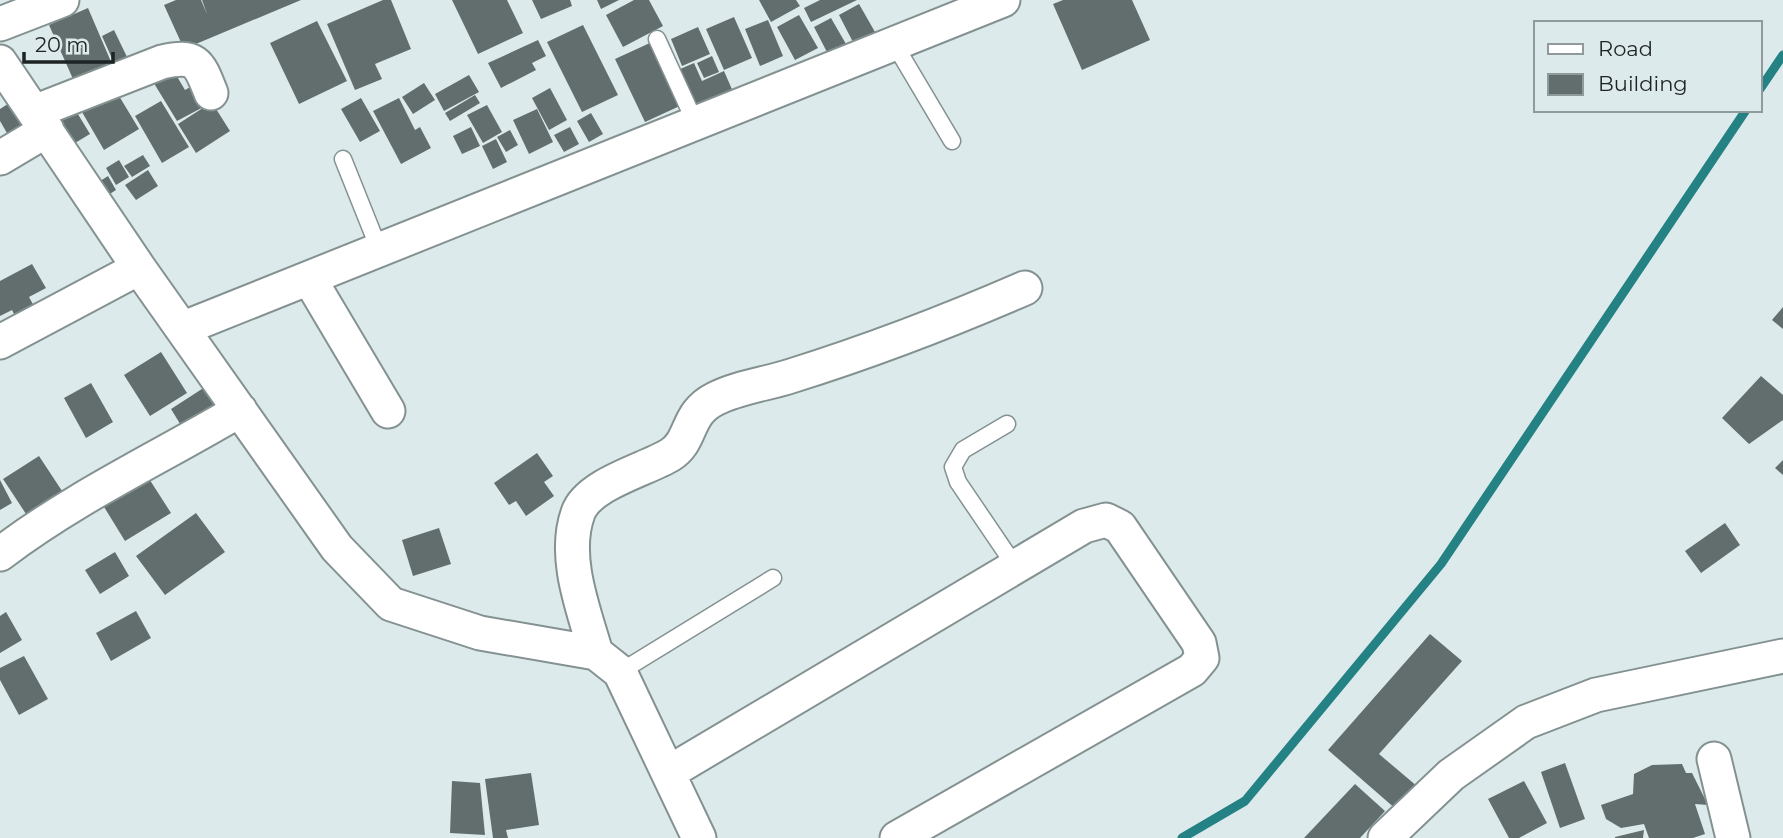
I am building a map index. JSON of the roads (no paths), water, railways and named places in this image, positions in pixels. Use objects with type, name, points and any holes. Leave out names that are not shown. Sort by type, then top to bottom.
[{"type":"street","points":[[0,24],[62,0]]},
{"type":"street","points":[[184,328],[1003,0]]},
{"type":"street","points":[[0,159],[41,121],[162,62],[183,57],[193,60],[202,69],[211,93]]},
{"type":"street","points":[[0,62],[139,268],[337,548],[391,604],[480,633],[608,663]]},
{"type":"street","points":[[0,342],[139,268]]},
{"type":"street","points":[[309,278],[388,411]]},
{"type":"street","points":[[699,838],[668,773],[608,663],[573,561],[573,531],[578,511],[587,497],[673,453],[684,441],[697,410],[716,398],[804,372],[954,318],[1025,288]]},
{"type":"street","points":[[0,554],[75,501],[177,448],[240,410]]},
{"type":"street","points":[[668,773],[1084,526],[1106,520],[1120,527],[1199,643],[1202,658],[1192,670],[897,838]]},
{"type":"street","points":[[1385,838],[1451,775],[1526,722],[1596,695],[1783,656]]},
{"type":"street","points":[[1714,759],[1733,838]]},
{"type":"lane","points":[[657,39],[695,122]]},
{"type":"lane","points":[[895,45],[952,141]]},
{"type":"lane","points":[[343,159],[379,249]]},
{"type":"lane","points":[[1007,424],[963,450],[953,467],[958,482],[1016,566]]},
{"type":"lane","points":[[608,663],[773,578]]},
{"type":"waterway","points":[[1762,86],[1783,55]]},
{"type":"waterway","points":[[1182,838],[1245,801],[1441,564],[1745,112]]}]
